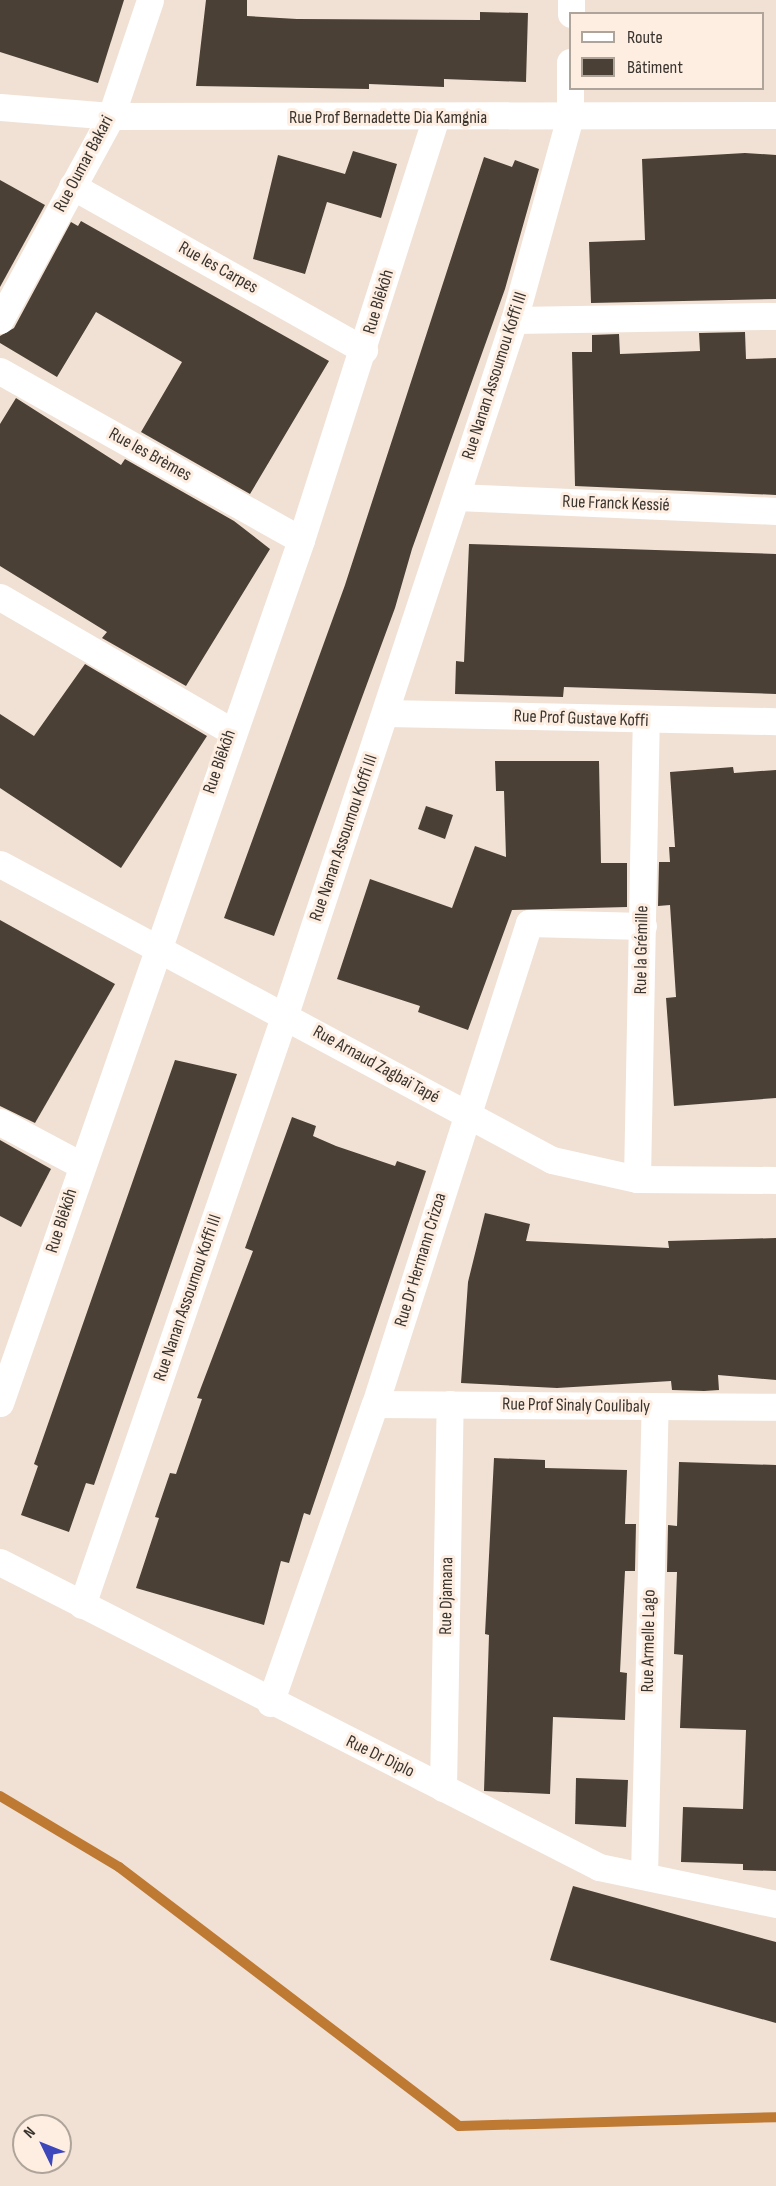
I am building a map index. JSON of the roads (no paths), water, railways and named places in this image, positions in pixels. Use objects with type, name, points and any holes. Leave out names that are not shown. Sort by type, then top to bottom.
[{"type":"street","name":"Rue Oumar Bakari","points":[[0,320],[111,116],[150,0]]},
{"type":"street","name":"Rue Nanan Assoumou Koffi III","points":[[82,1605],[285,1014],[514,320],[570,116],[570,90]]},
{"type":"street","name":"Rue Prof Bernadette Dia Kamgnia","points":[[0,106],[111,116],[435,119],[776,115]]},
{"type":"street","name":"Rue Blêkôh","points":[[0,1403],[9,1350],[81,1165],[231,731],[301,540],[364,350],[435,119]]},
{"type":"street","name":"Rue les Carpes","points":[[72,186],[364,350]]},
{"type":"street","points":[[514,320],[776,316]]},
{"type":"street","name":"Rue les Brèmes","points":[[0,371],[301,540]]},
{"type":"street","name":"Rue Franck Kessié","points":[[456,497],[776,511]]},
{"type":"street","points":[[0,597],[231,731]]},
{"type":"street","name":"Rue Prof Gustave Koffi","points":[[386,713],[645,721],[776,721]]},
{"type":"street","name":"Rue la Grémille","points":[[637,1179],[645,721]]},
{"type":"street","name":"Rue Arnaud Zagbaï Tapé","points":[[0,864],[156,950],[285,1014],[466,1116],[552,1160],[637,1179],[776,1180]]},
{"type":"street","name":"Rue Dr Hermann Crizoa","points":[[270,1702],[375,1404],[529,923],[643,926]]},
{"type":"street","points":[[0,1122],[81,1165]]},
{"type":"street","name":"Rue Prof Sinaly Coulibaly","points":[[375,1404],[776,1407]]},
{"type":"street","name":"Rue Djamana","points":[[443,1788],[450,1404]]},
{"type":"street","name":"Rue Armelle Lago","points":[[644,1876],[655,1407]]},
{"type":"street","name":"Rue Dr Diplo","points":[[0,1562],[270,1702],[599,1867],[776,1904]]},
{"type":"waterway","points":[[0,1796],[119,1867],[459,2126],[776,2117]]}]
